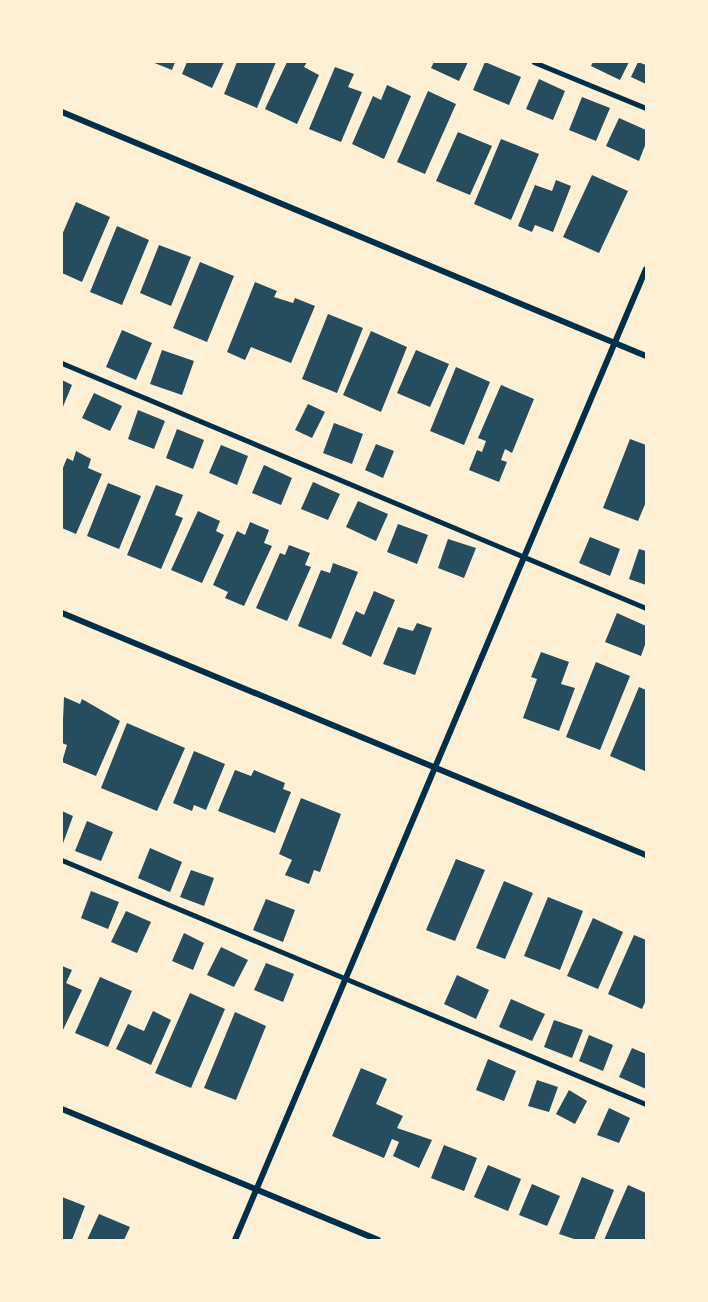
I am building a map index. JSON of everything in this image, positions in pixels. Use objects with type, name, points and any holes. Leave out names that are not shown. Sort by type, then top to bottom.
[{"type":"street","points":[[62,112],[646,356]]},
{"type":"street","points":[[235,1240],[646,269]]},
{"type":"street","points":[[62,613],[646,855]]},
{"type":"street","points":[[62,1109],[378,1240]]},
{"type":"lane","points":[[534,62],[646,108]]},
{"type":"lane","points":[[62,363],[646,608]]},
{"type":"lane","points":[[62,860],[646,1104]]},
{"type":"building","points":[[152,62],[175,62],[172,70]]},
{"type":"building","points":[[187,62],[224,62],[212,88],[182,74]]},
{"type":"building","points":[[237,62],[276,62],[257,108],[224,94]]},
{"type":"building","points":[[287,62],[307,62],[304,67],[319,75],[297,124],[265,109]]},
{"type":"building","points":[[434,62],[468,62],[459,81],[431,68]]},
{"type":"building","points":[[485,62],[521,77],[509,105],[473,90]]},
{"type":"building","points":[[593,62],[629,62],[620,80],[591,66]]},
{"type":"building","points":[[638,62],[646,65],[646,84],[631,77]]},
{"type":"building","points":[[335,67],[354,74],[348,87],[362,92],[341,142],[309,129]]},
{"type":"building","points":[[539,79],[565,91],[553,120],[526,109]]},
{"type":"building","points":[[387,85],[411,96],[384,159],[352,144],[373,96],[381,100]]},
{"type":"building","points":[[428,91],[456,104],[425,174],[397,162]]},
{"type":"building","points":[[582,97],[610,108],[596,141],[569,130]]},
{"type":"building","points":[[619,118],[646,130],[646,143],[639,161],[606,146]]},
{"type":"building","points":[[458,132],[492,146],[470,195],[436,181]]},
{"type":"building","points":[[501,139],[539,154],[511,220],[474,204]]},
{"type":"building","points":[[592,175],[628,191],[599,253],[563,237]]},
{"type":"building","points":[[556,180],[571,186],[553,232],[535,225],[532,232],[518,226],[535,185],[552,191]]},
{"type":"building","points":[[76,202],[110,217],[82,282],[62,273],[62,235]]},
{"type":"building","points":[[117,226],[149,240],[122,305],[90,292]]},
{"type":"building","points":[[159,245],[191,257],[171,306],[140,293]]},
{"type":"building","points":[[200,262],[234,276],[207,342],[173,328]]},
{"type":"building","points":[[255,282],[277,291],[274,297],[293,303],[295,298],[315,306],[291,363],[251,347],[245,360],[227,352]]},
{"type":"building","points":[[328,314],[363,328],[337,393],[302,379]]},
{"type":"building","points":[[122,330],[152,343],[136,380],[106,367]]},
{"type":"building","points":[[371,331],[407,347],[381,412],[343,395]]},
{"type":"building","points":[[162,350],[194,361],[182,395],[150,384]]},
{"type":"building","points":[[416,350],[449,364],[430,407],[397,393]]},
{"type":"building","points":[[456,367],[490,382],[464,445],[430,431]]},
{"type":"building","points":[[62,380],[72,385],[62,409]]},
{"type":"building","points":[[501,385],[534,399],[512,453],[505,449],[501,460],[507,462],[499,482],[469,470],[477,450],[482,452],[486,441],[478,438]]},
{"type":"building","points":[[94,393],[122,406],[110,431],[82,418]]},
{"type":"building","points":[[308,404],[325,412],[312,438],[295,430]]},
{"type":"building","points":[[138,410],[165,421],[154,449],[128,439]]},
{"type":"building","points":[[334,423],[363,434],[352,464],[323,453]]},
{"type":"building","points":[[177,429],[204,440],[193,469],[166,458]]},
{"type":"building","points":[[630,439],[646,445],[646,502],[638,521],[603,508]]},
{"type":"building","points":[[376,444],[394,451],[383,478],[365,470]]},
{"type":"building","points":[[221,445],[248,456],[237,485],[209,473]]},
{"type":"building","points":[[76,451],[91,459],[88,468],[102,474],[76,534],[62,528],[62,470],[67,458],[73,461]]},
{"type":"building","points":[[264,465],[292,478],[281,505],[252,493]]},
{"type":"building","points":[[313,482],[340,494],[328,520],[301,509]]},
{"type":"building","points":[[108,483],[141,496],[119,549],[87,536]]},
{"type":"building","points":[[156,485],[183,495],[175,515],[183,518],[161,569],[127,555]]},
{"type":"building","points":[[358,501],[388,514],[376,541],[346,527]]},
{"type":"building","points":[[198,511],[220,521],[216,531],[224,535],[202,583],[171,570]]},
{"type":"building","points":[[250,522],[269,530],[264,543],[272,546],[244,606],[225,598],[228,592],[213,585],[237,531],[245,535]]},
{"type":"building","points":[[398,524],[428,535],[417,564],[387,552]]},
{"type":"building","points":[[590,537],[620,549],[610,576],[579,563]]},
{"type":"building","points":[[448,539],[476,548],[464,578],[438,568]]},
{"type":"building","points":[[289,545],[310,553],[305,565],[311,567],[287,621],[256,608],[280,553],[285,555]]},
{"type":"building","points":[[639,549],[646,551],[646,585],[629,579]]},
{"type":"building","points":[[333,563],[358,572],[331,639],[298,626],[321,570],[330,573]]},
{"type":"building","points":[[374,591],[395,600],[371,657],[342,644],[356,611],[364,615]]},
{"type":"building","points":[[617,613],[646,626],[646,642],[641,656],[605,642]]},
{"type":"building","points":[[417,623],[432,628],[415,675],[383,664],[398,627],[413,631]]},
{"type":"building","points":[[541,652],[569,662],[561,684],[575,688],[559,731],[523,718],[537,679],[531,677]]},
{"type":"building","points":[[596,662],[630,676],[600,750],[566,737]]},
{"type":"building","points":[[639,687],[646,690],[645,771],[610,756]]},
{"type":"building","points":[[64,697],[80,704],[82,699],[120,721],[96,776],[62,762],[67,745],[62,743]]},
{"type":"building","points":[[127,723],[185,748],[157,811],[101,788]]},
{"type":"building","points":[[194,751],[225,764],[206,810],[194,805],[192,811],[173,803]]},
{"type":"building","points":[[235,770],[251,776],[254,770],[285,783],[283,789],[291,792],[275,833],[218,811]]},
{"type":"building","points":[[301,798],[341,814],[320,872],[314,870],[309,884],[285,875],[292,860],[279,854]]},
{"type":"building","points":[[62,811],[73,816],[62,846]]},
{"type":"building","points":[[87,821],[113,832],[101,861],[75,851]]},
{"type":"building","points":[[150,848],[182,862],[170,892],[138,878]]},
{"type":"building","points":[[456,859],[485,870],[455,941],[426,930]]},
{"type":"building","points":[[191,870],[214,878],[204,906],[180,897]]},
{"type":"building","points":[[504,881],[533,893],[505,959],[476,948]]},
{"type":"building","points":[[91,891],[119,902],[108,929],[81,918]]},
{"type":"building","points":[[548,897],[583,911],[560,970],[524,956]]},
{"type":"building","points":[[266,899],[295,910],[283,942],[253,930]]},
{"type":"building","points":[[126,911],[151,922],[137,953],[111,942]]},
{"type":"building","points":[[593,918],[623,932],[598,989],[567,976]]},
{"type":"building","points":[[184,933],[204,943],[193,970],[172,961]]},
{"type":"building","points":[[634,935],[646,940],[646,1000],[642,1009],[608,994]]},
{"type":"building","points":[[221,947],[248,960],[234,987],[207,975]]},
{"type":"building","points":[[266,963],[294,974],[283,1002],[254,990]]},
{"type":"building","points":[[62,966],[72,970],[66,983],[82,990],[63,1030]]},
{"type":"building","points":[[457,975],[489,990],[476,1019],[444,1004]]},
{"type":"building","points":[[100,977],[132,991],[108,1047],[75,1033]]},
{"type":"building","points":[[190,993],[225,1009],[191,1088],[155,1073]]},
{"type":"building","points":[[511,999],[545,1014],[532,1041],[499,1027]]},
{"type":"building","points":[[153,1011],[171,1020],[151,1065],[116,1049],[128,1024],[144,1031]]},
{"type":"building","points":[[235,1012],[266,1026],[236,1100],[204,1088]]},
{"type":"building","points":[[554,1020],[583,1030],[572,1058],[544,1047]]},
{"type":"building","points":[[589,1035],[613,1045],[603,1071],[579,1061]]},
{"type":"building","points":[[632,1048],[646,1054],[646,1089],[619,1077]]},
{"type":"building","points":[[488,1059],[516,1071],[504,1101],[476,1090]]},
{"type":"building","points":[[361,1068],[387,1079],[376,1104],[403,1116],[397,1128],[432,1140],[419,1168],[393,1156],[399,1142],[392,1139],[384,1158],[332,1136]]},
{"type":"building","points":[[537,1080],[558,1087],[549,1112],[528,1106]]},
{"type":"building","points":[[569,1090],[587,1101],[575,1124],[556,1114]]},
{"type":"building","points":[[609,1108],[630,1118],[619,1143],[597,1135]]},
{"type":"building","points":[[444,1145],[477,1158],[464,1191],[431,1178]]},
{"type":"building","points":[[488,1165],[521,1179],[508,1211],[474,1197]]},
{"type":"building","points":[[582,1177],[614,1190],[594,1240],[577,1240],[559,1234]]},
{"type":"building","points":[[532,1184],[560,1196],[547,1226],[519,1215]]},
{"type":"building","points":[[628,1185],[646,1193],[645,1240],[604,1240]]},
{"type":"building","points":[[62,1197],[85,1206],[72,1240],[62,1240]]},
{"type":"building","points":[[99,1214],[130,1227],[124,1240],[87,1240]]}]
